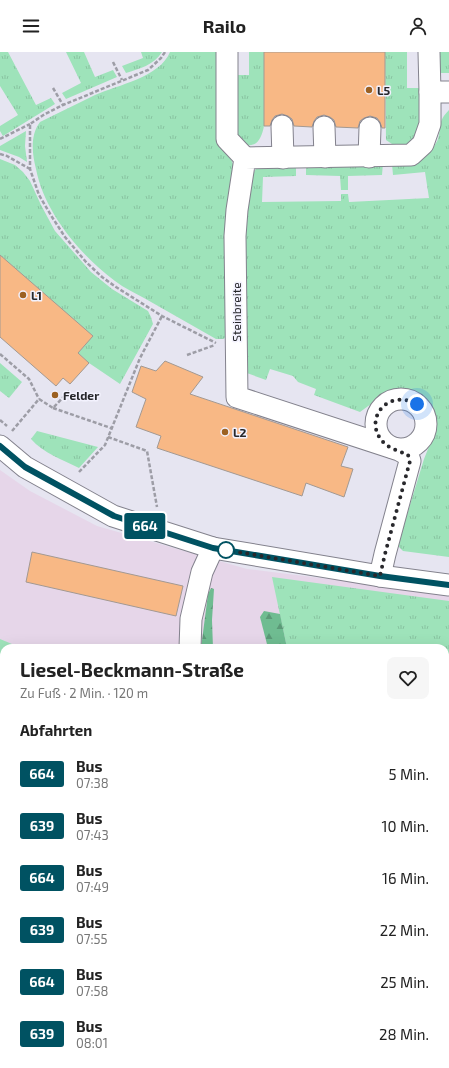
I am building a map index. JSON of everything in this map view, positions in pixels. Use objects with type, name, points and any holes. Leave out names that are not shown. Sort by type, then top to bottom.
[{"type":"street","points":[[227,52],[227,139],[245,158],[369,157],[411,155],[423,144],[439,92],[429,52]]},
{"type":"street","points":[[282,126],[283,158]]},
{"type":"street","points":[[324,126],[324,157]]},
{"type":"street","points":[[369,157],[370,128]]},
{"type":"street","name":"Steinbreite","points":[[245,158],[237,210],[235,236],[237,397],[392,448],[408,455],[410,461],[380,576]]},
{"type":"street","points":[[6,439],[25,467],[114,516],[213,548],[380,576],[449,585]]},
{"type":"street","points":[[190,644],[191,619],[202,572],[213,548]]},
{"type":"path","points":[[0,139],[64,105],[148,70],[165,52]]},
{"type":"path","points":[[114,62],[122,80]]},
{"type":"path","points":[[53,88],[64,105]]},
{"type":"path","points":[[30,124],[30,169],[39,195],[65,237],[86,262],[111,284],[162,316],[217,344],[188,355]]},
{"type":"path","points":[[0,154],[7,156],[30,169]]},
{"type":"path","points":[[77,474],[105,444],[140,358],[162,316]]},
{"type":"path","points":[[0,354],[30,379],[39,399],[53,408],[111,428]]},
{"type":"path","points":[[53,408],[70,390]]},
{"type":"path","points":[[6,439],[39,399]]},
{"type":"path","points":[[108,437],[147,451],[157,510]]},
{"type":"shaded area","points":[[0,470],[30,491],[97,526],[247,569],[449,594],[449,644],[0,644]]},
{"type":"green space","points":[[0,52],[8,52],[36,105],[51,98],[55,104],[3,136],[0,131],[0,126],[18,115],[0,86]]},
{"type":"green space","points":[[66,52],[84,52],[95,77],[113,70],[117,77],[66,99],[62,93],[81,83]]},
{"type":"green space","points":[[141,52],[162,52],[151,63],[126,73],[122,66],[143,58]]},
{"type":"green space","points":[[170,52],[219,52],[229,154],[236,172],[227,337],[223,339],[216,339],[126,288],[102,271],[89,259],[66,232],[47,201],[40,185],[35,163],[33,139],[40,122],[95,95],[148,74],[165,61]]},
{"type":"green space","points":[[249,52],[264,52],[264,126],[259,140],[252,145],[243,144],[237,141],[237,75],[249,75]]},
{"type":"green space","points":[[385,52],[407,52],[407,88],[422,88],[422,129],[411,143],[404,145],[392,144],[386,140]]},
{"type":"green space","points":[[436,52],[449,52],[449,73],[436,73]]},
{"type":"green space","points":[[449,110],[449,557],[403,551],[399,547],[399,541],[424,459],[432,439],[433,428],[428,406],[418,396],[404,391],[382,396],[360,412],[314,395],[316,389],[298,382],[293,376],[270,369],[266,380],[244,372],[241,274],[249,181],[258,165],[296,163],[296,176],[263,177],[262,202],[341,201],[341,194],[348,194],[349,202],[429,198],[425,172],[393,175],[392,164],[420,157],[430,151],[437,141],[441,121]]},
{"type":"green space","points":[[26,131],[25,146],[27,162],[19,157],[0,150],[0,146]]},
{"type":"green space","points":[[0,159],[15,165],[23,172],[30,181],[55,231],[91,272],[112,289],[148,311],[153,324],[120,384],[89,363],[78,353],[92,336],[0,255]]},
{"type":"green space","points":[[306,163],[383,163],[382,175],[348,176],[348,190],[341,190],[340,176],[306,175]]},
{"type":"green space","points":[[0,363],[22,382],[9,398],[0,391]]},
{"type":"green space","points":[[37,431],[98,447],[79,468],[54,456],[36,444],[31,439]]},
{"type":"green space","points":[[272,577],[449,601],[449,644],[286,644]]},
{"type":"green space","points":[[211,588],[214,589],[212,620],[213,644],[202,644],[208,594]]},
{"type":"green space","points":[[264,611],[280,614],[286,644],[267,644],[260,617]]},
{"type":"green space","points":[[0,639],[12,644],[0,644]]},
{"type":"building","points":[[264,52],[385,52],[385,128],[382,128],[377,118],[370,116],[360,121],[358,128],[336,127],[334,120],[324,115],[317,117],[312,127],[294,126],[292,119],[282,114],[275,116],[270,126],[264,126]]},
{"type":"building","name":"L1","points":[[0,255],[93,336],[78,353],[89,363],[70,384],[63,378],[56,386],[0,337]]},
{"type":"building","name":"L2","points":[[165,361],[203,377],[190,394],[348,447],[341,466],[353,469],[344,497],[306,483],[302,496],[157,448],[161,436],[136,427],[146,399],[132,392],[141,366],[156,371]]},
{"type":"building","points":[[32,552],[183,586],[176,616],[26,582]]},
{"type":"bus line","name":"664","points":[[0,446],[25,467],[114,516],[213,548],[380,576],[449,585]]},
{"type":"place","name":"L5","points":[[369,90]]},
{"type":"place","name":"L1","points":[[23,295]]},
{"type":"place","name":"Felder","points":[[55,395]]},
{"type":"place","name":"L2","points":[[225,432]]},
{"type":"route","points":[[226,550],[380,576],[410,461],[408,455],[384,443],[376,428],[376,419],[382,407],[389,402],[398,399],[409,400],[417,404]]}]
